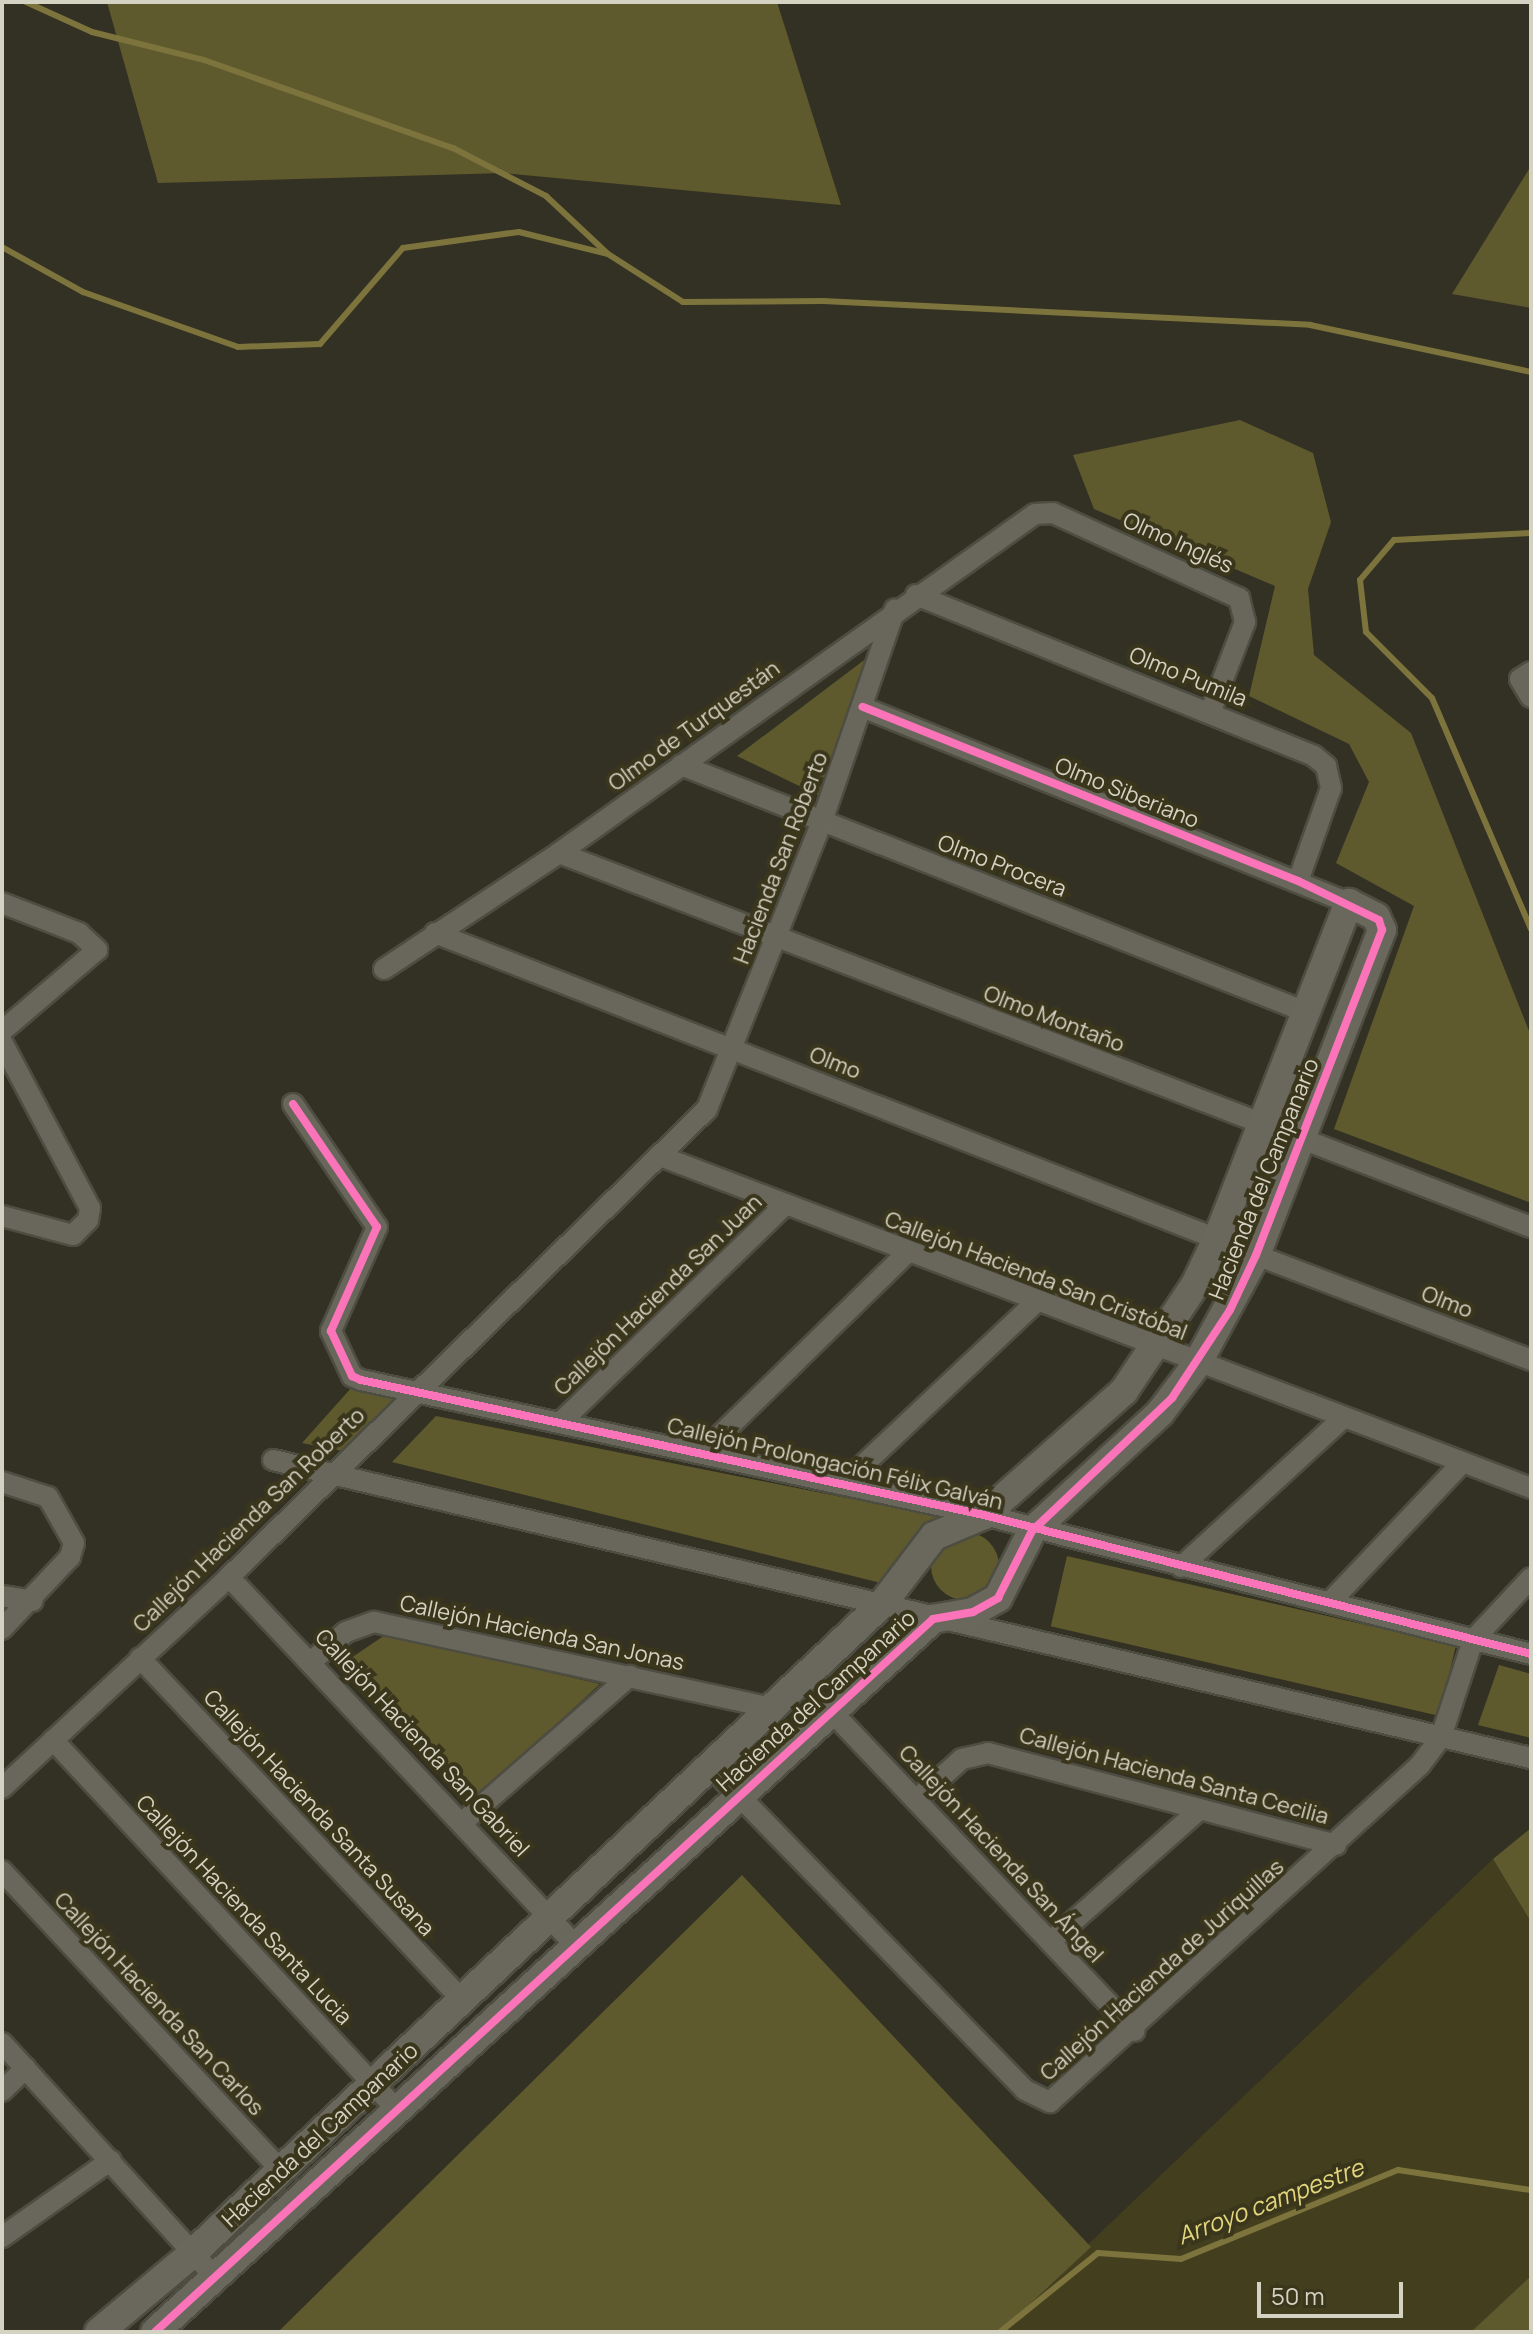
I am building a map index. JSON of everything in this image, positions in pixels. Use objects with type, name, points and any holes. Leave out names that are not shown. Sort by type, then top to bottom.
[{"type":"street","name":"Olmo Inglés","points":[[1028,517],[1053,513],[1239,598],[1245,622],[1211,710]]},
{"type":"street","name":"Olmo de Turquestán","points":[[384,969],[559,853],[895,609],[1028,517]]},
{"type":"street","name":"Olmo Pumila","points":[[916,595],[1211,710],[1326,766],[1331,788],[1298,881]]},
{"type":"street","name":"Hacienda San Roberto","points":[[699,1118],[735,1049],[822,821],[895,609]]},
{"type":"street","points":[[1531,672],[1520,679],[1531,697]]},
{"type":"street","name":"Olmo Siberiano","points":[[862,707],[1298,881],[1376,917]]},
{"type":"street","name":"Olmo Procera","points":[[681,765],[1306,1012]]},
{"type":"street","name":"Olmo Montaño","points":[[559,853],[1301,1142],[1531,1227]]},
{"type":"street","points":[[2,903],[91,940],[97,950],[92,959],[2,1031]]},
{"type":"street","name":"Hacienda del Campanario","points":[[99,2332],[193,2253],[552,1919],[883,1603],[934,1536],[984,1515],[1113,1403],[1156,1348],[1217,1239],[1349,903]]},
{"type":"street","name":"Hacienda del Campanario","points":[[155,2332],[217,2279],[933,1619],[973,1612],[998,1598],[1032,1531],[1160,1413],[1197,1364],[1256,1255],[1382,930],[1376,917]]},
{"type":"street","name":"Olmo","points":[[435,933],[1217,1239]]},
{"type":"street","points":[[2,1042],[80,1184],[88,1220],[73,1235],[2,1216]]},
{"type":"street","name":"Callejón Prolongación Félix Galván","points":[[293,1104],[377,1227],[331,1331],[352,1376],[361,1380],[563,1420],[984,1515],[1032,1531],[1332,1600],[1531,1654]]},
{"type":"street","name":"Callejón Hacienda San Roberto","points":[[2,1788],[229,1577],[699,1118]]},
{"type":"street","name":"Callejón Hacienda San Cristóbal","points":[[660,1156],[1035,1303],[1531,1488]]},
{"type":"street","name":"Callejón Hacienda San Juan","points":[[563,1420],[786,1204]]},
{"type":"street","points":[[704,1451],[907,1253]]},
{"type":"street","name":"Olmo","points":[[1256,1255],[1531,1360]]},
{"type":"street","points":[[844,1483],[1035,1303]]},
{"type":"street","points":[[1181,1567],[1343,1418]]},
{"type":"street","points":[[273,1460],[883,1603],[933,1619],[1531,1758]]},
{"type":"street","points":[[1332,1600],[1463,1462]]},
{"type":"street","points":[[2,1482],[40,1491],[66,1523],[73,1551],[33,1601],[2,1629]]},
{"type":"street","name":"Callejón Hacienda San Gabriel","points":[[229,1577],[313,1660],[576,1946]]},
{"type":"street","points":[[1473,1640],[1531,1578]]},
{"type":"street","points":[[2,1596],[33,1601]]},
{"type":"street","name":"Callejón Hacienda San Jonas","points":[[313,1660],[346,1632],[374,1622],[773,1708]]},
{"type":"street","name":"Callejón Hacienda de Juriquillas","points":[[711,1767],[1035,2098],[1050,2102],[1067,2093],[1336,1845],[1441,1737],[1473,1640]]},
{"type":"street","name":"Callejón Hacienda Santa Susana","points":[[140,1658],[463,2001]]},
{"type":"street","points":[[463,1822],[630,1676]]},
{"type":"street","name":"Callejón Hacienda San Ángel","points":[[831,1711],[918,1798],[1135,2031]]},
{"type":"street","name":"Callejón Hacienda Santa Lucia","points":[[53,1740],[399,2112]]},
{"type":"street","name":"Callejón Hacienda Santa Cecilia","points":[[918,1798],[962,1759],[988,1753],[1198,1811],[1336,1845]]},
{"type":"street","points":[[1051,1941],[1198,1811]]},
{"type":"street","name":"Callejón Hacienda San Carlos","points":[[2,1871],[281,2170]]},
{"type":"street","points":[[2,2043],[217,2279]]},
{"type":"street","points":[[2,2091],[26,2068]]},
{"type":"street","points":[[2,2237],[111,2160]]},
{"type":"shaded area","points":[[107,2],[777,2],[841,205],[504,173],[158,183]]},
{"type":"shaded area","points":[[1531,166],[1531,308],[1452,294]]},
{"type":"shaded area","points":[[1240,420],[1313,453],[1331,522],[1308,589],[1314,655],[1411,733],[1531,1036],[1531,1203],[1334,1129],[1414,906],[1336,863],[1369,782],[1349,744],[1249,696],[1275,586],[1094,509],[1073,455]]},
{"type":"shaded area","points":[[888,642],[822,797],[737,756]]},
{"type":"shaded area","points":[[352,1387],[399,1396],[342,1451],[302,1443]]},
{"type":"shaded area","points":[[436,1416],[937,1516],[893,1586],[392,1462]]},
{"type":"shaded area","points":[[965,1532],[989,1542],[999,1566],[989,1590],[965,1600],[941,1590],[931,1566],[941,1542]]},
{"type":"shaded area","points":[[1067,1556],[1456,1646],[1440,1716],[1051,1626]]},
{"type":"shaded area","points":[[385,1635],[600,1684],[471,1802],[348,1660]]},
{"type":"shaded area","points":[[1499,1665],[1531,1674],[1531,1738],[1478,1725]]},
{"type":"shaded area","points":[[1531,1828],[1531,1922],[1493,1859]]},
{"type":"shaded area","points":[[1493,1859],[1531,1922],[1531,2281],[1477,2332],[996,2332]]},
{"type":"shaded area","points":[[742,1875],[1091,2247],[1000,2332],[278,2332]]},
{"type":"shaded area","points":[[1531,2276],[1531,2332],[1471,2332]]},
{"type":"waterway","points":[[26,2],[92,32],[204,60],[453,148],[546,196],[607,253]]},
{"type":"waterway","points":[[2,247],[83,292],[238,347],[320,344],[403,248],[519,232],[608,254],[683,302],[823,301],[1310,325],[1531,372]]},
{"type":"waterway","points":[[1531,533],[1394,540],[1360,580],[1366,632],[1432,698],[1531,929]]},
{"type":"waterway","name":"Arroyo campestre","points":[[1000,2332],[1098,2253],[1181,2259],[1398,2170],[1531,2190]]},
{"type":"cycle path","points":[[155,2332],[933,1619],[973,1612],[998,1598],[1032,1531],[1172,1398],[1230,1310],[1256,1255],[1382,930],[1379,920],[1298,881],[862,707]]},
{"type":"cycle path","points":[[293,1104],[377,1227],[331,1331],[352,1376],[361,1380],[984,1515],[1531,1654]]}]
